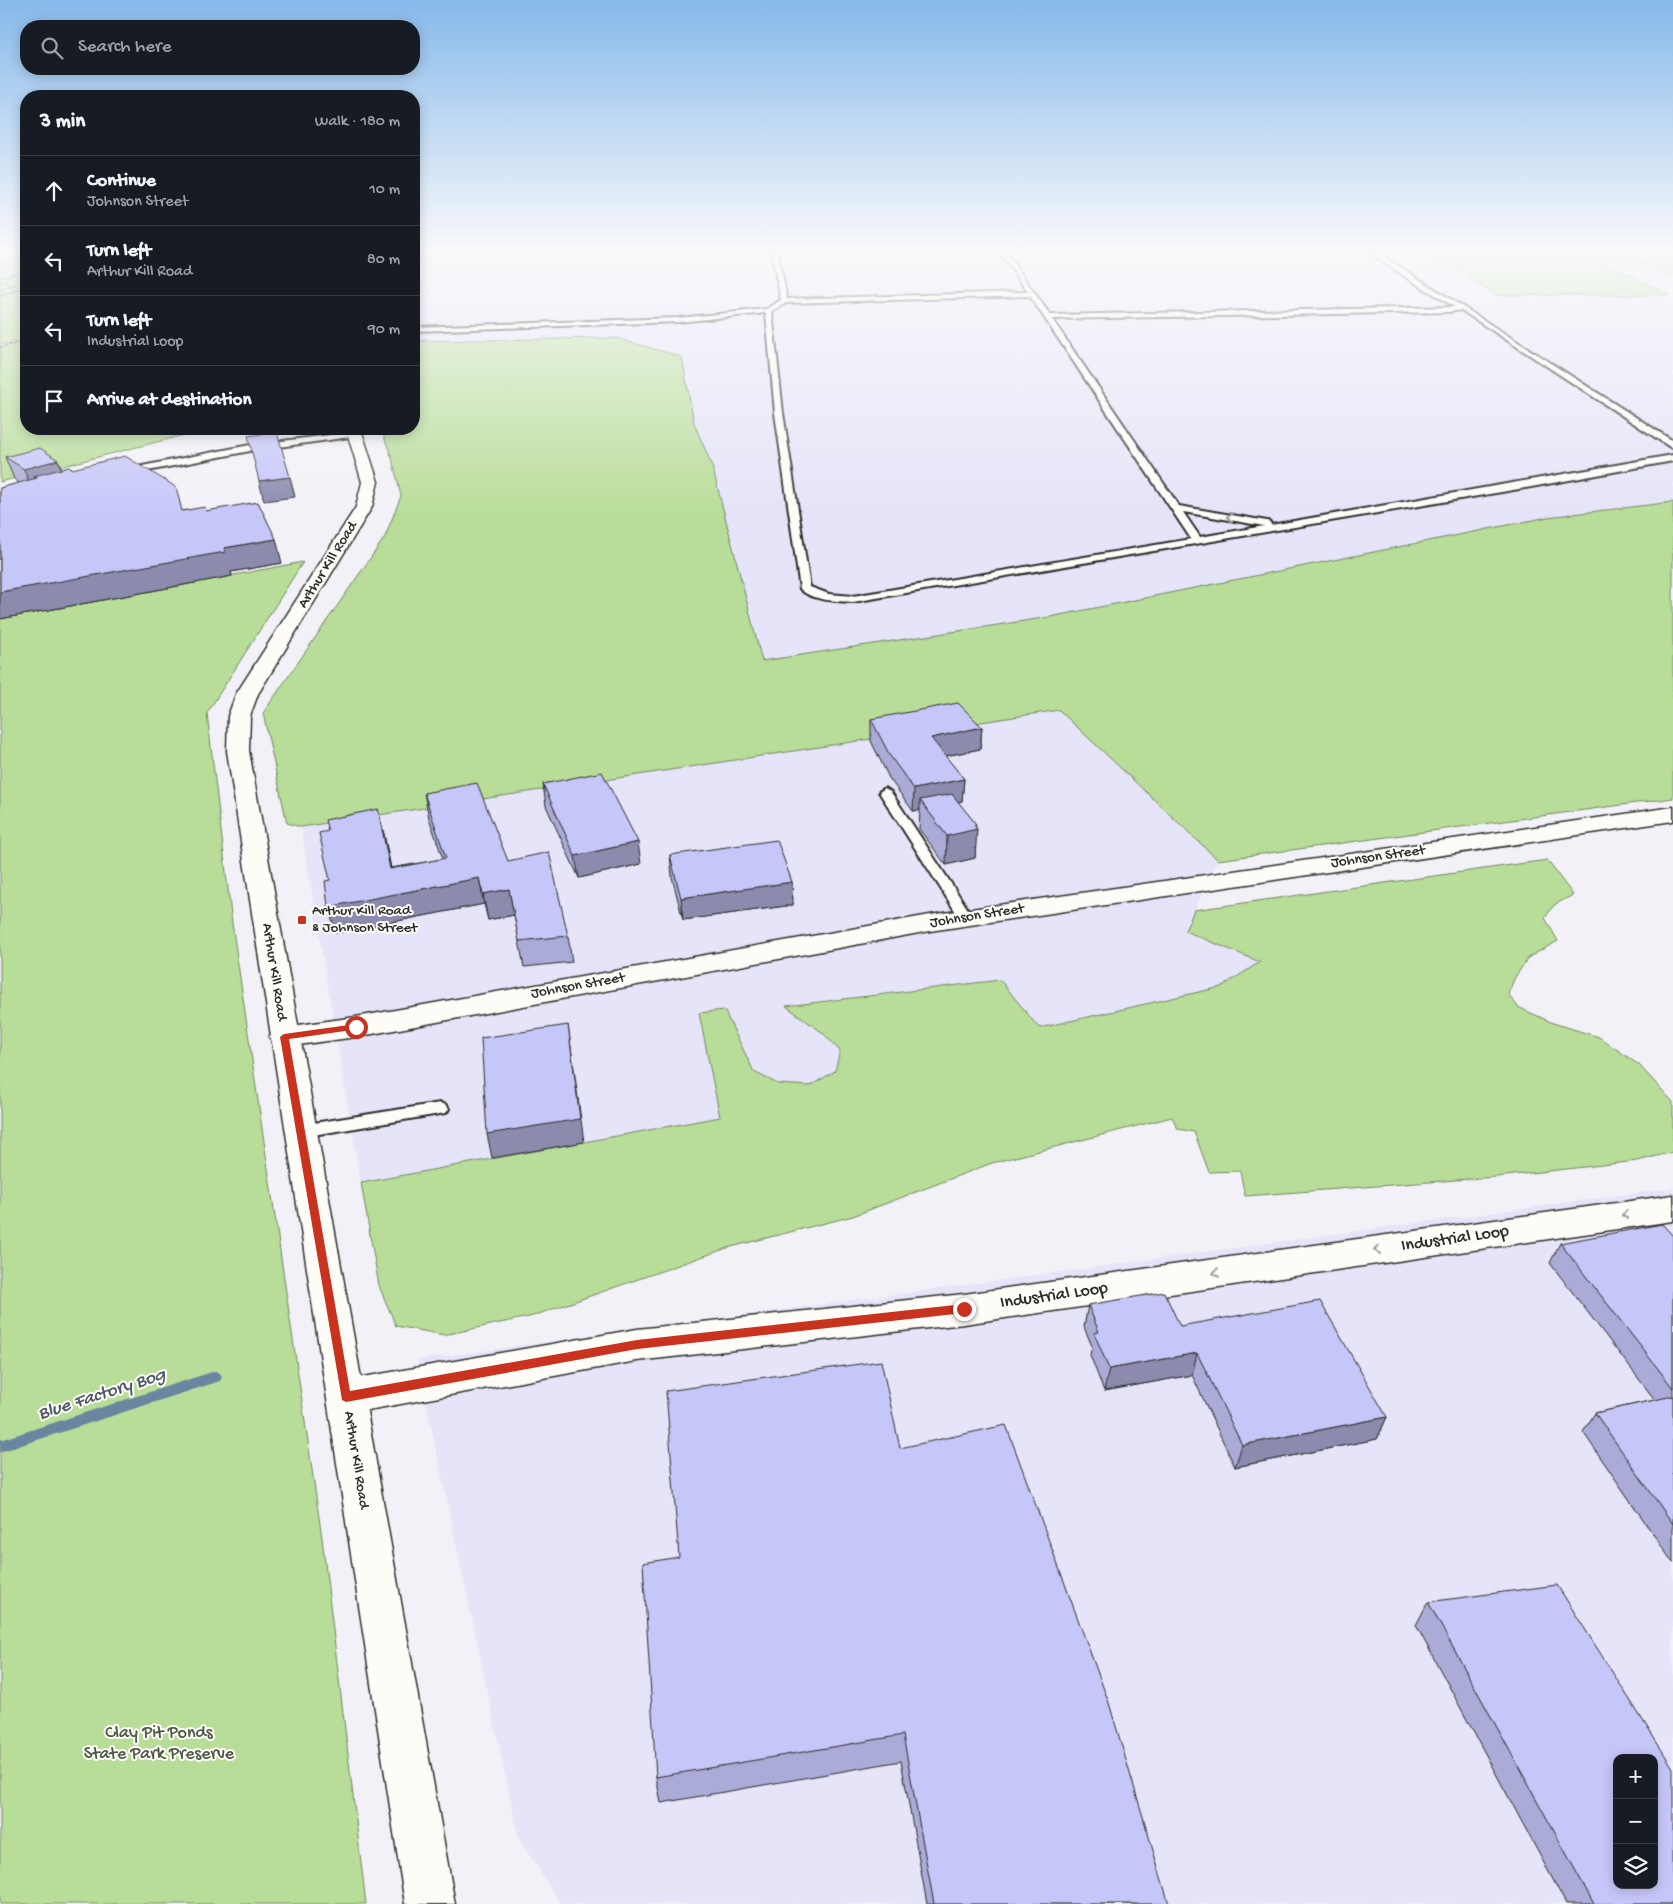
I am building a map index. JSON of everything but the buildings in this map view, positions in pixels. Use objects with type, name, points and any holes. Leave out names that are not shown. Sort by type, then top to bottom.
[{"type":"street","name":"Arthur Kill Road","points":[[355,435],[370,482],[364,507],[248,694],[239,716],[238,751],[284,1037],[430,1904]]},
{"type":"street","name":"Johnson Street","points":[[284,1037],[356,1027],[966,917],[1673,814]]},
{"type":"street","name":"Industrial Loop","points":[[346,1397],[637,1344],[964,1309],[1673,1208]]},
{"type":"lane","points":[[772,340],[779,413],[805,589],[832,598],[853,599],[1196,539],[1531,484],[1673,458]]},
{"type":"lane","points":[[1062,340],[1196,539]]},
{"type":"lane","points":[[1511,340],[1673,445]]},
{"type":"lane","points":[[114,475],[250,448],[330,435]]},
{"type":"lane","points":[[1176,508],[1278,526]]},
{"type":"lane","points":[[885,792],[966,917]]},
{"type":"lane","points":[[301,1131],[440,1109]]},
{"type":"path","points":[[0,347],[20,342]]},
{"type":"shaded area","points":[[420,340],[491,340],[420,341]]},
{"type":"shaded area","points":[[622,340],[1673,340],[1673,502],[1548,517],[1050,617],[762,661],[712,466],[694,423],[682,357]]},
{"type":"shaded area","points":[[1060,710],[1218,860],[1185,931],[1261,962],[1221,987],[1039,1028],[999,980],[786,1005],[823,1033],[840,1051],[835,1071],[810,1086],[778,1084],[754,1072],[724,1010],[699,1013],[721,1117],[361,1183],[301,827]]},
{"type":"shaded area","points":[[1673,1188],[1673,1904],[561,1904],[519,1839],[417,1360]]},
{"type":"green space","points":[[0,340],[19,340],[0,345]]},
{"type":"green space","points":[[622,340],[682,357],[694,423],[712,466],[762,661],[1050,617],[1548,517],[1673,502],[1673,798],[1218,860],[1059,710],[301,827],[287,823],[263,713],[385,537],[401,496],[392,458],[383,435],[420,435],[420,341]]},
{"type":"green space","points":[[20,343],[20,435],[184,435],[0,482],[0,348]]},
{"type":"green space","name":"Clay Pit Ponds State Park Preserve","points":[[303,562],[207,713],[232,923],[322,1538],[366,1904],[0,1904],[0,619]]},
{"type":"green space","points":[[1547,860],[1573,895],[1554,905],[1545,918],[1558,941],[1529,957],[1515,977],[1508,994],[1518,1007],[1553,1023],[1599,1037],[1639,1065],[1673,1102],[1673,1152],[1637,1161],[1496,1177],[1245,1196],[1240,1171],[1209,1172],[1194,1132],[1178,1129],[1172,1117],[992,1163],[853,1216],[727,1248],[533,1316],[444,1335],[396,1326],[379,1286],[361,1183],[720,1117],[699,1013],[724,1010],[754,1072],[778,1084],[810,1086],[835,1071],[840,1051],[823,1033],[786,1006],[1000,980],[1039,1028],[1221,987],[1260,962],[1185,931],[1194,910]]},
{"type":"waterway","name":"Blue Factory Bog","points":[[0,1446],[215,1377]]},
{"type":"place","name":"Arthur Kill Road & Johnson Street","points":[[302,920]]},
{"type":"route","points":[[356,1027],[284,1037],[346,1397],[637,1344],[964,1309]]}]
